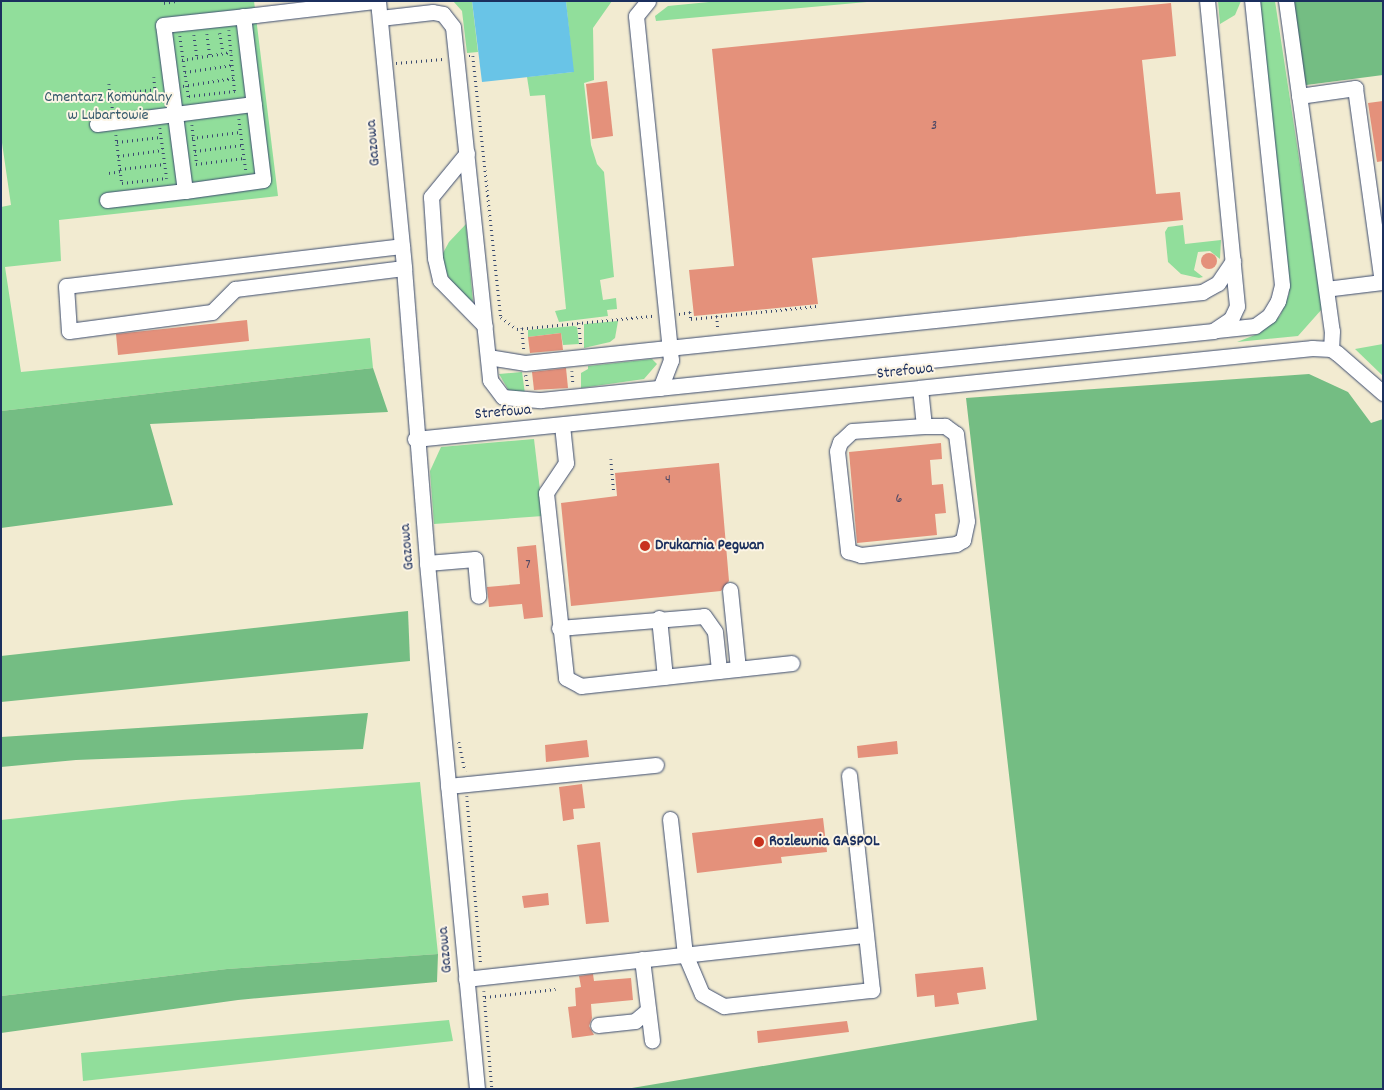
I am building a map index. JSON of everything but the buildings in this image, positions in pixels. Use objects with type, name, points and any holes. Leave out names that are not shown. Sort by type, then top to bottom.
[{"type":"street","points":[[184,190],[176,114],[163,25],[374,1]]},
{"type":"street","name":"Gazowa","points":[[378,1],[404,268],[415,438],[426,563],[477,1089]]},
{"type":"street","points":[[648,1],[636,16],[670,346],[666,387],[674,413]]},
{"type":"street","points":[[1207,1],[1237,306],[1231,319],[1213,330]]},
{"type":"street","points":[[380,18],[443,14],[453,27],[490,380],[503,397],[529,399],[666,387],[1255,326],[1269,316],[1278,301],[1282,285],[1252,1]]},
{"type":"street","points":[[1286,1],[1333,341],[1331,349],[1383,393]]},
{"type":"street","points":[[107,200],[124,198],[168,185],[184,190],[263,180],[243,16]]},
{"type":"street","points":[[1299,96],[1355,88],[1381,265],[1382,282],[1326,289]]},
{"type":"street","points":[[97,124],[158,109],[176,114],[254,104]]},
{"type":"street","points":[[467,153],[430,197],[435,258],[440,280],[485,326]]},
{"type":"street","points":[[402,246],[66,286],[70,331],[212,312],[236,289],[404,268]]},
{"type":"street","points":[[488,357],[525,363],[670,346],[1202,292],[1218,283],[1233,261]]},
{"type":"street","name":"Strefowa","points":[[415,438],[562,425],[1312,348],[1331,349]]},
{"type":"street","points":[[920,388],[924,426]]},
{"type":"street","points":[[562,425],[566,463],[546,493],[563,670],[573,684],[581,686],[792,663]]},
{"type":"street","points":[[924,426],[945,426],[956,434],[967,521],[962,540],[956,544],[861,555],[848,551],[837,451],[843,436],[852,431],[924,426]]},
{"type":"street","points":[[426,563],[475,559],[478,596]]},
{"type":"street","points":[[730,590],[738,669]]},
{"type":"street","points":[[559,628],[697,614],[710,621],[715,632],[719,671]]},
{"type":"street","points":[[659,618],[665,677]]},
{"type":"street","points":[[448,786],[656,765]]},
{"type":"street","points":[[670,819],[685,954],[702,994],[724,1006],[872,990],[850,775]]},
{"type":"street","points":[[466,979],[866,935]]},
{"type":"street","points":[[642,960],[652,1040]]},
{"type":"street","points":[[598,1025],[635,1021],[648,1010]]},
{"type":"path","points":[[164,3],[176,1]]},
{"type":"path","points":[[229,29],[231,52]]},
{"type":"path","points":[[220,30],[223,53]]},
{"type":"path","points":[[207,33],[210,55]]},
{"type":"path","points":[[194,35],[197,56]]},
{"type":"path","points":[[180,36],[183,59]]},
{"type":"path","points":[[168,61],[247,50]]},
{"type":"path","points":[[384,64],[473,56],[501,317],[517,329],[690,312],[691,319],[817,306]]},
{"type":"path","points":[[185,72],[232,66]]},
{"type":"path","points":[[122,183],[168,185],[154,77]]},
{"type":"path","points":[[110,94],[233,78]]},
{"type":"path","points":[[109,84],[124,198]]},
{"type":"path","points":[[188,96],[252,88]]},
{"type":"path","points":[[148,103],[158,109]]},
{"type":"path","points":[[113,120],[121,106]]},
{"type":"path","points":[[178,139],[240,132]]},
{"type":"path","points":[[116,142],[161,137]]},
{"type":"path","points":[[195,150],[242,145]]},
{"type":"path","points":[[118,156],[163,150]]},
{"type":"path","points":[[196,164],[244,158]]},
{"type":"path","points":[[109,173],[165,164]]},
{"type":"path","points":[[522,328],[529,399]]},
{"type":"path","points":[[611,459],[614,493]]},
{"type":"path","points":[[481,997],[556,989]]},
{"type":"green space","name":"Cmentarz Komunalny w Lubartowie","points":[[1,1],[254,1],[278,196],[59,220],[61,261],[5,267],[21,372],[370,338],[373,368],[1,411],[1,207],[11,205],[1,136]]},
{"type":"green space","points":[[453,1],[472,1],[478,52],[467,53],[462,11]]},
{"type":"green space","points":[[566,1],[612,1],[593,28],[594,80],[584,83],[591,145],[597,164],[604,172],[614,277],[600,280],[603,300],[616,298],[617,309],[607,310],[608,316],[559,322],[555,311],[566,309],[545,95],[530,96],[527,77],[573,72]]},
{"type":"green space","points":[[719,1],[878,1],[656,21],[655,16],[668,6]]},
{"type":"green space","points":[[1218,1],[1241,1],[1235,15],[1220,24]]},
{"type":"green space","points":[[1260,1],[1275,1],[1322,309],[1298,336],[1237,342],[1260,333],[1280,316],[1289,294]]},
{"type":"green space","points":[[1280,1],[1383,1],[1383,75],[1291,87]]},
{"type":"green space","points":[[466,224],[473,302],[456,290],[443,267],[443,253],[449,242]]},
{"type":"green space","points":[[1183,225],[1185,244],[1221,240],[1220,259],[1210,251],[1198,252],[1194,270],[1203,277],[1199,278],[1181,274],[1168,262],[1165,232],[1168,227]]},
{"type":"green space","points":[[618,321],[615,338],[610,342],[584,348],[584,324]]},
{"type":"green space","points":[[574,326],[577,327],[579,344],[563,345],[561,333],[528,337],[528,330]]},
{"type":"green space","points":[[1383,344],[1383,376],[1355,349]]},
{"type":"green space","points":[[652,359],[657,364],[644,379],[581,388],[581,373],[588,369],[588,366]]},
{"type":"green space","points":[[373,368],[388,412],[150,424],[173,505],[1,528],[1,411]]},
{"type":"green space","points":[[522,372],[525,394],[509,391],[499,374]]},
{"type":"green space","points":[[1309,374],[1348,392],[1371,423],[1383,419],[1383,1089],[626,1089],[1037,1020],[966,398]]},
{"type":"green space","points":[[534,439],[543,516],[434,524],[430,471],[441,447]]},
{"type":"green space","points":[[408,611],[410,661],[1,702],[1,656]]},
{"type":"green space","points":[[368,713],[363,749],[76,760],[1,767],[1,737]]},
{"type":"green space","points":[[420,782],[438,954],[227,969],[1,996],[1,820],[182,800]]},
{"type":"green space","points":[[438,954],[437,982],[238,1000],[1,1033],[1,996],[227,969]]},
{"type":"green space","points":[[449,1020],[453,1041],[83,1081],[81,1053]]},
{"type":"water","points":[[472,1],[566,1],[574,72],[482,82]]},
{"type":"place","name":"Drukarnia Pegwan","points":[[645,546]]},
{"type":"place","name":"Rozlewnia GASPOL","points":[[759,842]]}]
